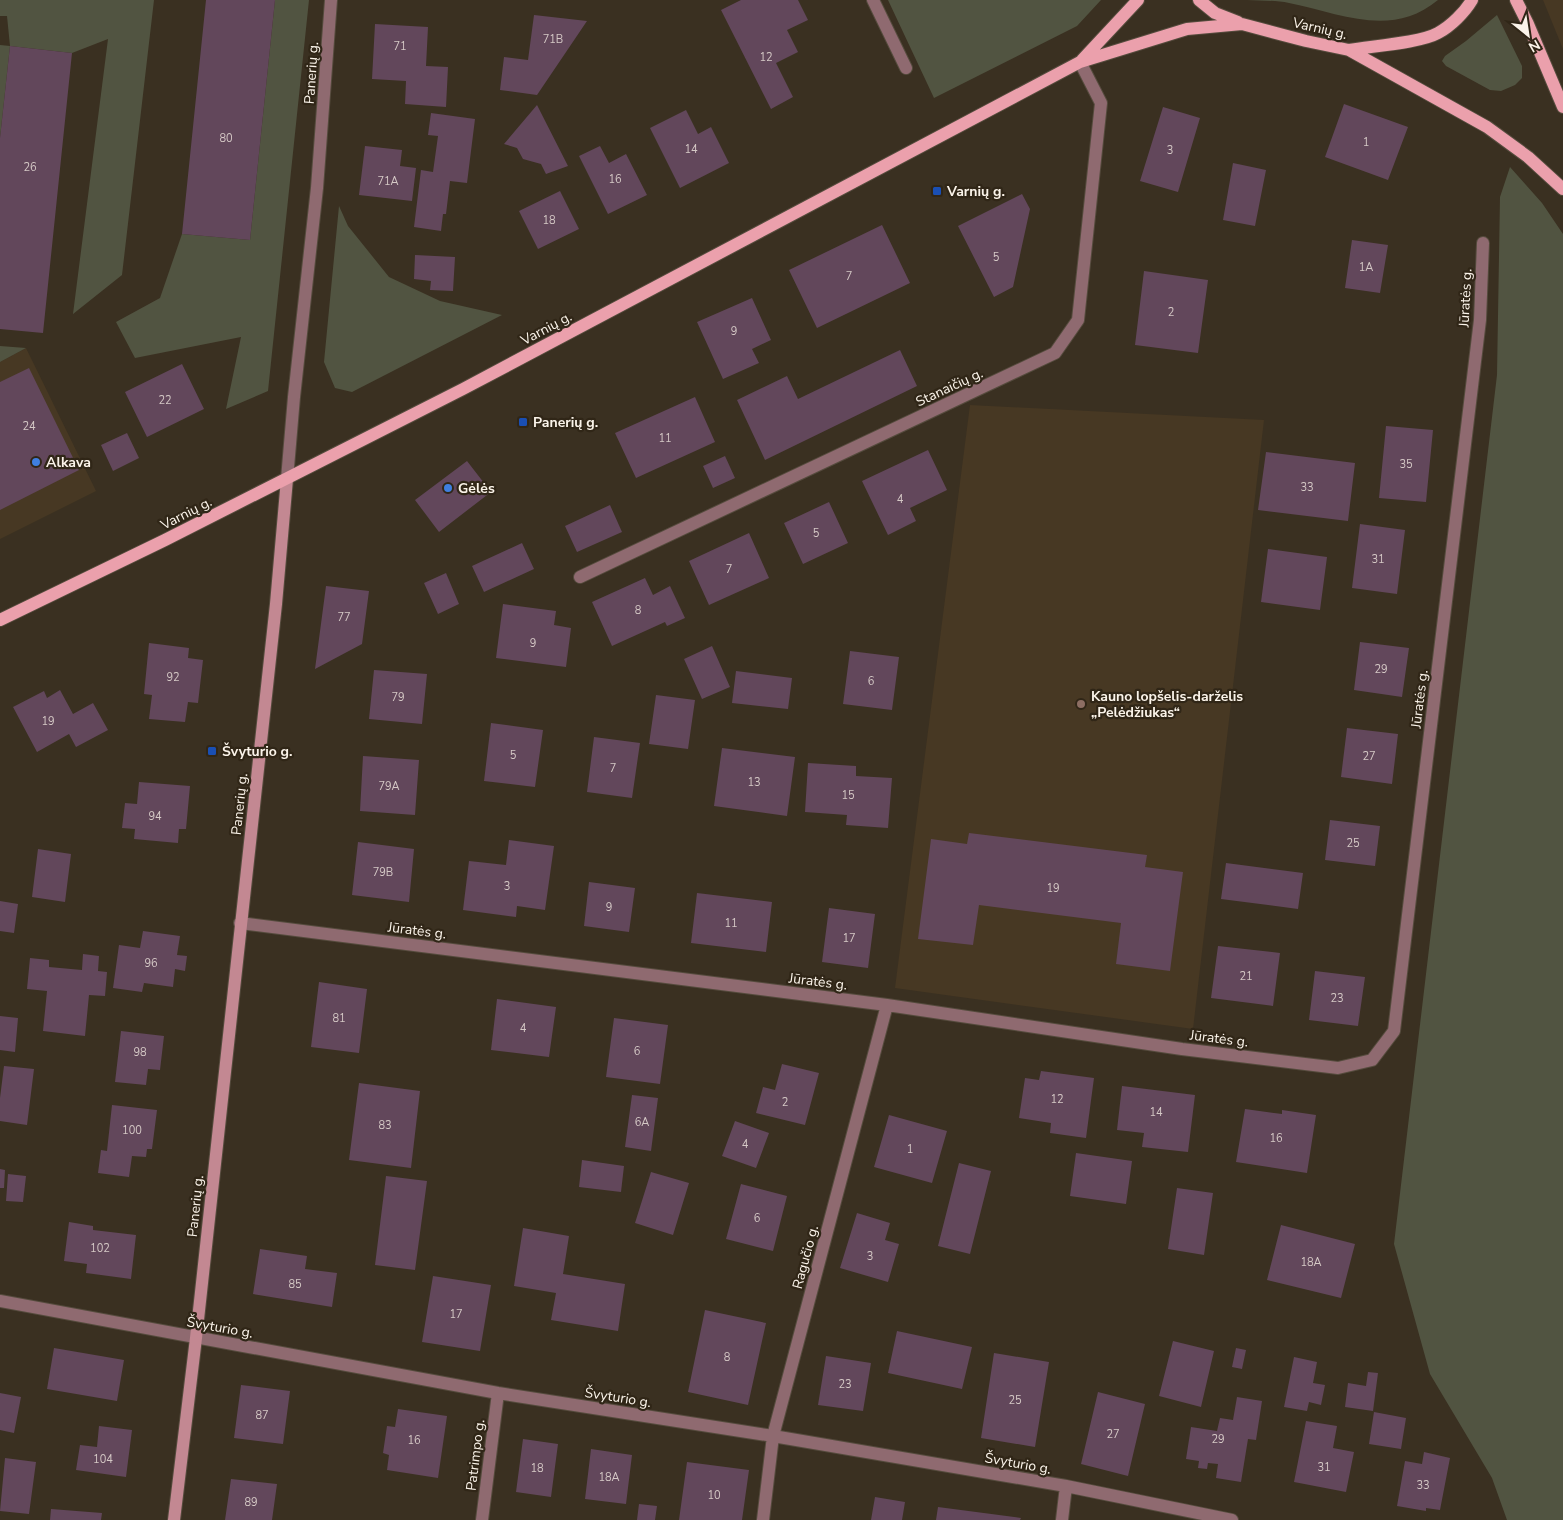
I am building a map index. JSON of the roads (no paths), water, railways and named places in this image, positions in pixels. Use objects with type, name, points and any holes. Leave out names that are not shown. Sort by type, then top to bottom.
[{"type":"main road","points":[[1080,62],[1138,0]]},
{"type":"main road","points":[[1199,0],[1215,14],[1242,24]]},
{"type":"main road","points":[[1349,50],[1416,40],[1438,33],[1466,10],[1472,0]]},
{"type":"main road","points":[[1516,0],[1563,107]]},
{"type":"main road","name":"Varnių g.","points":[[0,620],[165,540],[463,389],[1080,62],[1186,28],[1242,24],[1349,50],[1487,127],[1528,157],[1563,189]]},
{"type":"main road","name":"Panerių g.","points":[[174,1520],[196,1338],[276,604],[286,479]]},
{"type":"street","name":"Panerių g.","points":[[286,479],[317,188],[331,0]]},
{"type":"street","points":[[873,0],[906,68]]},
{"type":"street","name":"Stanaičių g.","points":[[580,577],[1055,353],[1078,320],[1101,103],[1080,62]]},
{"type":"street","name":"Jūratės g.","points":[[240,923],[887,1005],[1182,1049],[1338,1068],[1372,1060],[1394,1031],[1480,320],[1483,243]]},
{"type":"street","name":"Ragučio g.","points":[[763,1520],[773,1436],[887,1005]]},
{"type":"street","name":"Švyturio g.","points":[[0,1301],[498,1393],[773,1436],[1066,1486],[1232,1520]]},
{"type":"street","name":"Patrimpo g.","points":[[482,1520],[498,1393]]},
{"type":"street","points":[[1062,1520],[1066,1486]]},
{"type":"place","name":"Varnių g.","points":[[937,191]]},
{"type":"place","name":"Panerių g.","points":[[523,422]]},
{"type":"place","name":"Alkava","points":[[36,462]]},
{"type":"place","name":"Gėlės","points":[[448,488]]},
{"type":"place","name":"Kauno lopšelis-darželis „Pelėdžiukas“","points":[[1081,704]]},
{"type":"place","name":"Švyturio g.","points":[[212,751]]}]
